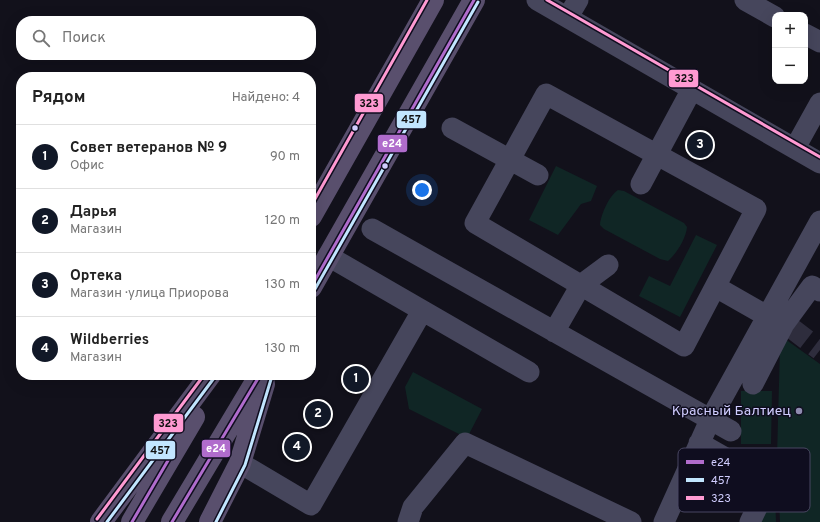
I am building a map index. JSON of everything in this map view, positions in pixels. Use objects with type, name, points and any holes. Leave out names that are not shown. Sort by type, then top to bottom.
[{"type":"main road","points":[[316,207],[433,0]]},
{"type":"main road","points":[[316,278],[474,0]]},
{"type":"main road","points":[[101,522],[206,380]]},
{"type":"main road","points":[[132,522],[216,380]]},
{"type":"main road","points":[[172,522],[257,380]]},
{"type":"main road","points":[[210,522],[240,463],[265,380]]},
{"type":"street","points":[[537,0],[573,9],[692,89],[820,163]]},
{"type":"street","points":[[745,0],[772,15]]},
{"type":"street","points":[[808,36],[820,42]]},
{"type":"street","points":[[642,184],[692,89]]},
{"type":"street","points":[[546,94],[656,155],[756,209],[684,346],[475,223],[546,94]]},
{"type":"street","points":[[795,148],[820,103]]},
{"type":"street","points":[[452,128],[538,175]]},
{"type":"street","points":[[753,384],[780,322],[820,222]]},
{"type":"street","points":[[372,229],[731,432]]},
{"type":"street","points":[[328,256],[529,372]]},
{"type":"street","points":[[554,332],[581,285],[608,265]]},
{"type":"street","points":[[697,448],[710,420],[780,322],[812,286],[820,291]]},
{"type":"street","points":[[716,287],[780,322]]},
{"type":"street","points":[[240,463],[311,505],[422,311]]},
{"type":"street","points":[[408,522],[413,507],[465,443],[631,522]]},
{"type":"street","points":[[699,443],[708,448]]},
{"type":"street","points":[[664,522],[678,490]]},
{"type":"street","points":[[750,522],[755,512]]},
{"type":"green space","points":[[556,166],[597,186],[591,201],[581,204],[558,235],[529,220]]},
{"type":"green space","points":[[618,190],[624,191],[684,223],[687,227],[685,236],[680,246],[668,261],[660,259],[604,229],[600,225],[606,206]]},
{"type":"green space","points":[[696,235],[717,245],[680,317],[639,296],[649,276],[670,286]]},
{"type":"green space","name":"Красный Балтиец","points":[[785,339],[820,364],[820,522],[780,522],[780,512],[810,512],[810,448],[777,448],[780,347]]},
{"type":"green space","points":[[413,372],[482,409],[467,438],[409,409],[405,387]]},
{"type":"green space","points":[[741,391],[772,391],[771,444],[741,444]]},
{"type":"green space","points":[[765,512],[776,512],[776,522],[760,522]]},
{"type":"tunnel","points":[[790,327],[820,350]]},
{"type":"transit line","name":"323","points":[[316,197],[427,0]]},
{"type":"transit line","name":"е24","points":[[316,278],[474,0]]},
{"type":"transit line","name":"323","points":[[547,0],[820,157]]},
{"type":"transit line","name":"457","points":[[316,287],[478,2]]},
{"type":"transit line","name":"323","points":[[97,519],[200,380]]},
{"type":"transit line","name":"457","points":[[107,522],[213,380]]},
{"type":"transit line","name":"е24","points":[[172,522],[257,380]]},
{"type":"transit line","name":"457","points":[[216,522],[245,465],[271,380]]},
{"type":"transit line","name":"е24","points":[[132,522],[173,452]]},
{"type":"place","name":"Ортека","points":[[700,145]]},
{"type":"place","name":"Совет ветеранов № 9","points":[[356,379]]},
{"type":"place","name":"Красный Балтиец","points":[[799,411]]},
{"type":"place","name":"Дарья","points":[[318,414]]},
{"type":"place","name":"Wildberries","points":[[297,447]]}]
